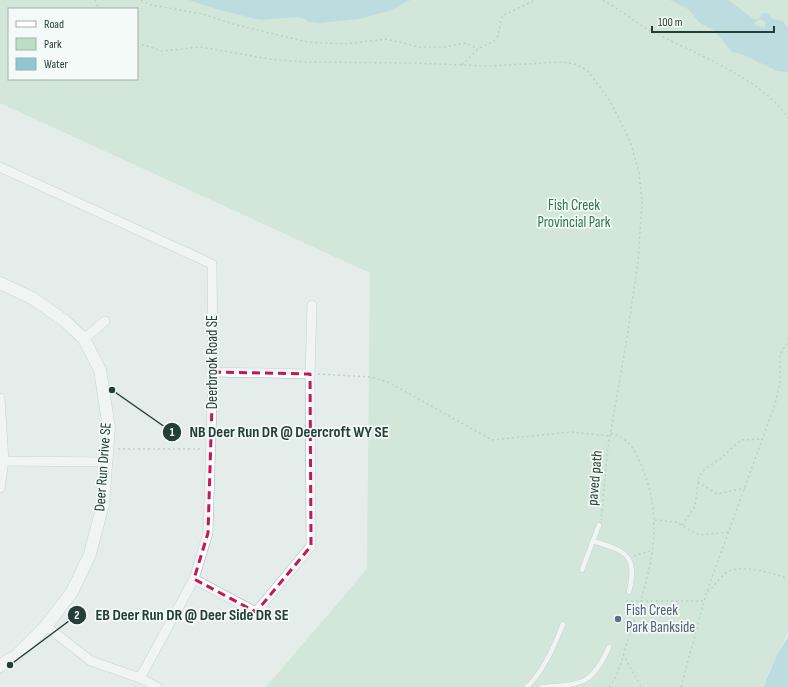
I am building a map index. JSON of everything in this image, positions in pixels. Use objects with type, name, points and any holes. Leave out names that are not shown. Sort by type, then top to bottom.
[{"type":"street","name":"Deerbrook Road SE","points":[[0,166],[212,264],[213,372],[208,533],[194,579],[140,678]]},
{"type":"street","name":"Deer Run Drive SE","points":[[0,283],[32,298],[65,321],[84,339],[100,370],[110,428],[103,504],[90,554],[72,592],[46,626],[17,655],[0,666]]},
{"type":"street","points":[[194,579],[256,612],[311,546],[310,374],[312,305]]},
{"type":"street","points":[[84,339],[105,321]]},
{"type":"street","points":[[213,372],[310,374]]},
{"type":"street","points":[[0,398],[4,461],[0,488]]},
{"type":"street","points":[[4,461],[107,462]]},
{"type":"street","points":[[46,626],[91,661],[140,678],[156,687]]},
{"type":"lane","points":[[582,570],[599,524]]},
{"type":"lane","points":[[593,541],[619,550],[628,558],[633,568],[629,592]]},
{"type":"lane","points":[[527,687],[534,679],[563,624]]},
{"type":"lane","points":[[542,687],[568,685],[586,680],[600,665],[609,648]]},
{"type":"path","points":[[141,0],[151,5],[203,14],[233,24],[307,42],[345,44],[387,39],[426,47],[452,47],[466,43],[478,49]]},
{"type":"path","points":[[462,65],[478,49],[489,45],[498,36],[502,16],[534,0]]},
{"type":"path","points":[[603,0],[634,21],[750,83],[772,100],[788,118]]},
{"type":"path","name":"paved path","points":[[138,43],[162,51],[201,47],[269,59],[304,62],[511,66],[562,62],[579,65],[591,74],[604,92],[630,141],[636,158],[642,203],[640,239],[627,338],[610,433],[604,478],[603,512],[599,524]]},
{"type":"path","points":[[681,687],[706,594],[730,532],[779,389],[780,354],[788,342]]},
{"type":"path","points":[[310,374],[372,377],[390,383],[481,435],[495,441],[542,434],[572,432],[610,436]]},
{"type":"path","points":[[609,687],[614,680],[641,600],[653,550],[655,520],[652,495],[639,458],[628,443],[619,436],[610,433]]},
{"type":"path","points":[[682,525],[694,506],[699,476],[705,469],[721,458],[741,440],[763,439]]},
{"type":"path","points":[[108,450],[210,449]]},
{"type":"path","points":[[698,482],[717,494],[745,488]]},
{"type":"path","points":[[655,520],[668,520],[682,525],[691,532],[699,535],[730,532]]},
{"type":"path","points":[[628,558],[653,550]]},
{"type":"path","points":[[706,594],[723,576],[733,570],[764,570],[788,579]]},
{"type":"path","points":[[626,601],[704,601]]},
{"type":"path","points":[[623,654],[641,687]]},
{"type":"highlighted area","points":[[213,372],[310,374],[311,546],[256,612],[194,579],[208,533]]},
{"type":"green space","name":"Fish Creek Provincial Park","points":[[0,0],[788,0],[788,632],[762,687],[266,687],[367,569],[370,273],[0,103]]},
{"type":"water","points":[[189,0],[410,0],[389,11],[359,19],[319,23],[309,22],[306,19],[297,17],[261,20],[219,10]]},
{"type":"water","points":[[670,0],[728,0],[755,20],[760,18],[761,14],[767,13],[773,19],[783,21],[788,28],[788,72],[777,71],[742,54],[732,52],[715,31],[700,23],[688,9]],"holes":[[[760,19],[765,22],[765,28],[757,26],[754,23]]]},
{"type":"water","points":[[788,637],[788,687],[763,687],[778,653]]},
{"type":"place","name":"NB Deer Run DR @ Deercroft WY SE","points":[[112,390]]},
{"type":"place","name":"Fish Creek Park Bankside","points":[[618,619]]},
{"type":"place","name":"EB Deer Run DR @ Deer Side DR SE","points":[[10,665]]}]
